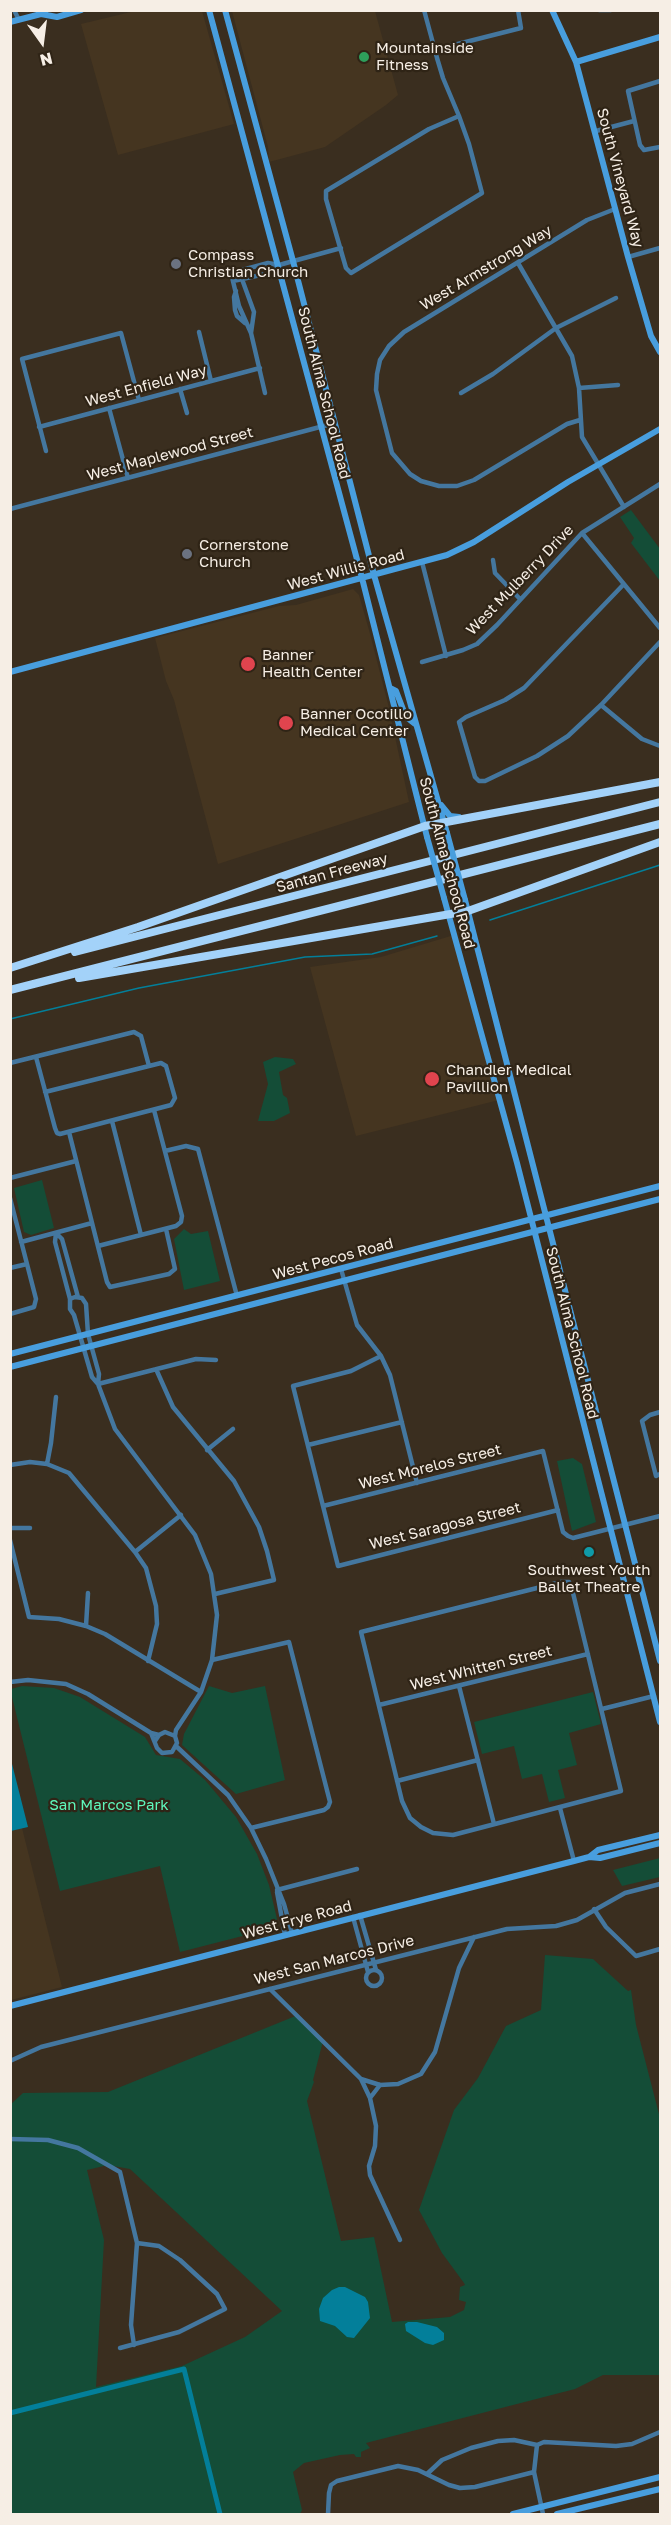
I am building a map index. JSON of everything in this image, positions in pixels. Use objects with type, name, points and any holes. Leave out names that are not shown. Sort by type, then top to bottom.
[{"type":"highway","points":[[10,968],[138,927],[424,826],[660,782]]},
{"type":"highway","name":"Santan Freeway","points":[[10,968],[660,802]]},
{"type":"highway","points":[[10,990],[660,824]]},
{"type":"highway","points":[[10,990],[468,911],[660,842]]},
{"type":"main road","points":[[10,22],[44,12],[57,17],[81,10]]},
{"type":"main road","name":"South Alma School Road","points":[[209,10],[362,578],[424,826],[535,1233],[660,1722]]},
{"type":"main road","name":"South Alma School Road","points":[[225,10],[374,575],[468,911],[660,1657]]},
{"type":"main road","name":"South Vineyard Way","points":[[552,10],[576,62],[628,257],[651,336],[660,352]]},
{"type":"main road","points":[[576,62],[660,37]]},
{"type":"main road","name":"West Willis Road","points":[[10,672],[447,555],[474,542],[660,429]]},
{"type":"main road","points":[[390,688],[396,691],[406,717],[415,724]]},
{"type":"main road","points":[[436,795],[444,811],[454,817],[533,803],[548,803]]},
{"type":"main road","name":"West Pecos Road","points":[[10,1354],[660,1186]]},
{"type":"main road","name":"West Pecos Road","points":[[10,1366],[549,1230],[660,1199]]},
{"type":"main road","name":"West Frye Road","points":[[10,2006],[574,1861],[589,1857],[598,1851],[660,1835]]},
{"type":"main road","name":"West Frye Road","points":[[589,1857],[600,1858],[660,1843]]},
{"type":"main road","points":[[513,2514],[542,2511],[660,2477]]},
{"type":"main road","points":[[557,2514],[660,2489]]},
{"type":"street","points":[[14,10],[19,20]]},
{"type":"street","points":[[19,10],[19,20]]},
{"type":"street","points":[[424,10],[434,50],[459,117],[482,193],[351,273],[346,268],[326,199],[326,191],[429,129],[459,117]]},
{"type":"street","points":[[434,50],[521,28],[518,10]]},
{"type":"street","points":[[600,11],[611,10]]},
{"type":"street","points":[[660,81],[628,91],[640,145],[644,150],[660,147]]},
{"type":"street","points":[[596,131],[634,121]]},
{"type":"street","name":"West Armstrong Way","points":[[421,481],[410,474],[392,453],[376,390],[380,360],[389,346],[404,332],[587,220],[615,209]]},
{"type":"street","points":[[265,393],[251,333],[231,273],[268,264],[279,265],[341,248]]},
{"type":"street","points":[[628,257],[660,248]]},
{"type":"street","points":[[518,264],[572,356],[579,388],[582,437],[624,507]]},
{"type":"street","points":[[233,281],[270,273],[279,265]]},
{"type":"street","points":[[239,271],[254,312],[251,333]]},
{"type":"street","points":[[461,393],[486,379],[556,328],[616,298]]},
{"type":"street","points":[[199,332],[211,381]]},
{"type":"street","points":[[46,451],[22,359],[121,333],[140,400]]},
{"type":"street","name":"West Enfield Way","points":[[39,427],[260,368]]},
{"type":"street","points":[[579,388],[618,385]]},
{"type":"street","points":[[180,389],[187,413]]},
{"type":"street","points":[[109,408],[128,478]]},
{"type":"street","points":[[418,489],[421,481],[439,486],[458,486],[474,480],[567,424],[580,420]]},
{"type":"street","name":"West Maplewood Street","points":[[10,509],[335,423]]},
{"type":"street","name":"West Mulberry Drive","points":[[422,662],[477,644],[582,533],[660,484]]},
{"type":"street","points":[[582,533],[660,628]]},
{"type":"street","points":[[493,560],[495,573],[520,599]]},
{"type":"street","points":[[422,562],[446,656]]},
{"type":"street","points":[[623,585],[524,688],[505,700],[459,722],[475,777],[479,781],[484,781],[537,756],[568,736],[601,705],[660,642]]},
{"type":"street","points":[[601,705],[642,739],[660,746]]},
{"type":"street","points":[[10,1063],[130,1032],[139,1033],[149,1066]]},
{"type":"street","points":[[36,1057],[45,1092],[57,1133],[154,1110],[174,1103],[175,1098],[164,1063],[45,1092]]},
{"type":"street","points":[[98,1246],[166,1229],[181,1222],[182,1216],[154,1110]]},
{"type":"street","points":[[112,1121],[141,1235]]},
{"type":"street","points":[[69,1132],[110,1287],[169,1274],[175,1269],[166,1229]]},
{"type":"street","points":[[165,1151],[186,1146],[198,1149],[237,1296]]},
{"type":"street","points":[[10,1178],[76,1161]]},
{"type":"street","points":[[10,1198],[36,1299],[34,1307],[10,1314]]},
{"type":"street","points":[[21,1242],[92,1223]]},
{"type":"street","points":[[57,1233],[63,1239],[78,1297]]},
{"type":"street","points":[[57,1233],[55,1242],[70,1299],[70,1309],[88,1347]]},
{"type":"street","points":[[10,1269],[27,1264]]},
{"type":"street","points":[[341,1269],[357,1325],[381,1356],[390,1375],[417,1483]]},
{"type":"street","points":[[70,1299],[78,1297],[85,1300],[92,1377],[98,1383],[115,1429],[127,1448],[195,1535],[204,1554],[215,1594],[217,1615],[213,1660],[201,1692],[176,1730],[176,1746],[214,1780],[251,1828],[266,1858],[277,1890],[278,1905],[289,1934]]},
{"type":"street","points":[[323,1506],[293,1386],[351,1371],[381,1356]]},
{"type":"street","points":[[98,1383],[196,1359],[216,1360]]},
{"type":"street","points":[[156,1369],[173,1407],[234,1481],[248,1506],[267,1551],[274,1580],[215,1594]]},
{"type":"street","points":[[47,1464],[56,1397]]},
{"type":"street","points":[[658,1475],[642,1421],[660,1412]]},
{"type":"street","points":[[308,1445],[402,1422]]},
{"type":"street","points":[[207,1450],[233,1429]]},
{"type":"street","name":"West Morelos Street","points":[[323,1506],[543,1451],[558,1510]]},
{"type":"street","points":[[10,1465],[30,1462],[47,1464],[69,1473],[135,1552],[146,1568],[156,1606],[157,1624],[148,1661]]},
{"type":"street","name":"West Saragosa Street","points":[[323,1506],[338,1566],[558,1510]]},
{"type":"street","points":[[558,1510],[563,1532],[573,1538],[660,1516]]},
{"type":"street","points":[[135,1552],[181,1515]]},
{"type":"street","points":[[10,1528],[30,1528]]},
{"type":"street","points":[[10,1540],[29,1617],[58,1619],[86,1626],[201,1692]]},
{"type":"street","points":[[561,1582],[569,1582],[621,1791],[560,1808],[443,1835],[421,1827],[406,1810],[379,1705],[361,1632],[561,1582]]},
{"type":"street","points":[[86,1626],[88,1593]]},
{"type":"street","points":[[213,1660],[289,1642],[330,1802],[328,1807],[251,1828]]},
{"type":"street","name":"West Whitten Street","points":[[379,1705],[588,1654]]},
{"type":"street","points":[[10,1682],[28,1680],[66,1684],[88,1694],[151,1733],[159,1735],[176,1730]]},
{"type":"street","points":[[459,1686],[494,1824]]},
{"type":"street","points":[[602,1709],[654,1696]]},
{"type":"street","points":[[169,1732],[175,1736]]},
{"type":"street","points":[[151,1733],[159,1751],[166,1754],[181,1752]]},
{"type":"street","points":[[155,1741],[159,1735]]},
{"type":"street","points":[[172,1752],[176,1746]]},
{"type":"street","points":[[397,1781],[478,1760]]},
{"type":"street","points":[[560,1808],[574,1861]]},
{"type":"street","points":[[277,1890],[357,1869]]},
{"type":"street","name":"West San Marcos Drive","points":[[11,2061],[41,2047],[373,1962],[507,1929],[556,1926],[577,1920],[625,1893],[660,1884]]},
{"type":"street","points":[[594,1909],[606,1927],[636,1956],[660,1949]]},
{"type":"street","points":[[357,1916],[368,1943],[375,1970],[382,1976],[377,1985],[368,1983],[366,1978],[368,1972],[357,1916]]},
{"type":"street","points":[[361,2079],[380,2085],[398,2084],[411,2080],[429,2065],[435,2052],[459,1968],[474,1937]]},
{"type":"street","points":[[361,1945],[368,1943]]},
{"type":"street","points":[[368,1972],[375,1970]]},
{"type":"street","points":[[270,1989],[361,2079],[370,2098],[376,2126],[375,2146],[369,2166],[370,2175],[400,2240]]},
{"type":"street","points":[[370,2098],[380,2085]]},
{"type":"street","points":[[10,2139],[48,2140],[78,2148],[120,2172],[137,2243],[131,2325],[134,2345]]},
{"type":"street","points":[[120,2348],[179,2332],[225,2309],[217,2294],[180,2260],[159,2246],[137,2243]]},
{"type":"street","points":[[427,2474],[442,2460],[480,2445],[514,2440],[537,2445],[544,2442],[616,2446],[632,2444],[660,2432]]},
{"type":"street","points":[[537,2445],[534,2472],[542,2511]]},
{"type":"street","points":[[328,2514],[331,2485],[337,2481],[398,2466],[427,2474],[460,2488],[475,2487],[534,2472]]},
{"type":"shaded area","points":[[135,11],[202,11],[234,124],[118,155],[81,24]]},
{"type":"shaded area","points":[[232,11],[375,11],[398,95],[325,147],[269,162],[268,147]]},
{"type":"shaded area","name":"Banner Ocotillo Medical Center","points":[[353,589],[359,595],[369,630],[409,802],[218,864],[155,638],[279,606],[296,605]]},
{"type":"shaded area","points":[[454,935],[499,1100],[356,1136],[310,967],[381,957]]},
{"type":"shaded area","points":[[22,1828],[62,1987],[11,2000],[11,1831]]},
{"type":"green space","points":[[631,510],[660,549],[660,581],[631,543],[634,538],[620,517]]},
{"type":"green space","points":[[275,1057],[293,1059],[296,1064],[279,1072],[283,1095],[287,1098],[290,1113],[274,1121],[258,1121],[268,1084],[263,1062]]},
{"type":"green space","points":[[42,1180],[54,1228],[31,1235],[24,1232],[14,1188]]},
{"type":"green space","points":[[184,1229],[191,1234],[208,1231],[220,1281],[184,1290],[174,1239]]},
{"type":"green space","points":[[573,1458],[582,1464],[596,1522],[572,1531],[557,1461]]},
{"type":"green space","name":"San Marcos Park","points":[[22,1686],[54,1688],[80,1697],[145,1737],[156,1755],[180,1759],[205,1780],[236,1817],[257,1854],[269,1885],[277,1919],[270,1929],[180,1952],[160,1866],[60,1891],[11,1693],[11,1689]]},
{"type":"green space","points":[[209,1686],[232,1693],[265,1686],[285,1780],[236,1794],[182,1745],[184,1734]]},
{"type":"green space","points":[[593,1692],[601,1724],[569,1733],[577,1765],[558,1770],[565,1798],[549,1802],[542,1774],[522,1779],[514,1746],[482,1754],[474,1722]]},
{"type":"green space","points":[[660,1858],[660,1877],[622,1886],[613,1870]]},
{"type":"green space","points":[[545,1955],[593,1959],[628,1991],[631,1990],[636,2025],[660,2118],[660,2375],[603,2375],[575,2389],[366,2443],[370,2448],[361,2452],[361,2457],[356,2457],[354,2454],[340,2455],[304,2463],[293,2472],[302,2510],[300,2514],[11,2514],[10,2105],[23,2093],[108,2092],[298,2015],[323,2041],[314,2082],[307,2101],[341,2241],[374,2237],[392,2322],[450,2317],[464,2310],[466,2302],[459,2300],[460,2287],[465,2285],[442,2253],[419,2210],[454,2110],[478,2078],[506,2026],[541,2010]],"holes":[[[108,2165],[130,2169],[282,2311],[245,2337],[182,2366],[96,2387],[104,2240],[87,2170]]]},
{"type":"water","points":[[10,1756],[28,1827],[11,1831],[10,1831]]},
{"type":"water","points":[[339,2287],[345,2287],[365,2297],[368,2302],[370,2318],[354,2338],[347,2337],[335,2326],[320,2321],[319,2309],[323,2298]]},
{"type":"water","points":[[408,2322],[437,2327],[444,2333],[444,2340],[433,2345],[425,2343],[406,2331],[405,2324]]},
{"type":"waterway","points":[[490,920],[660,865]]},
{"type":"waterway","points":[[10,1019],[139,988],[305,957],[372,954],[437,936]]},
{"type":"waterway","points":[[10,2413],[184,2369],[220,2514]]},
{"type":"place","name":"Mountainside Fitness","points":[[364,57]]},
{"type":"place","name":"Compass Christian Church","points":[[176,264]]},
{"type":"place","name":"Cornerstone Church","points":[[187,554]]},
{"type":"place","name":"Banner Health Center","points":[[248,664]]},
{"type":"place","name":"Banner Ocotillo Medical Center","points":[[286,723]]},
{"type":"place","name":"Chandler Medical Pavillion","points":[[432,1079]]},
{"type":"place","name":"Southwest Youth Ballet Theatre","points":[[589,1552]]}]
